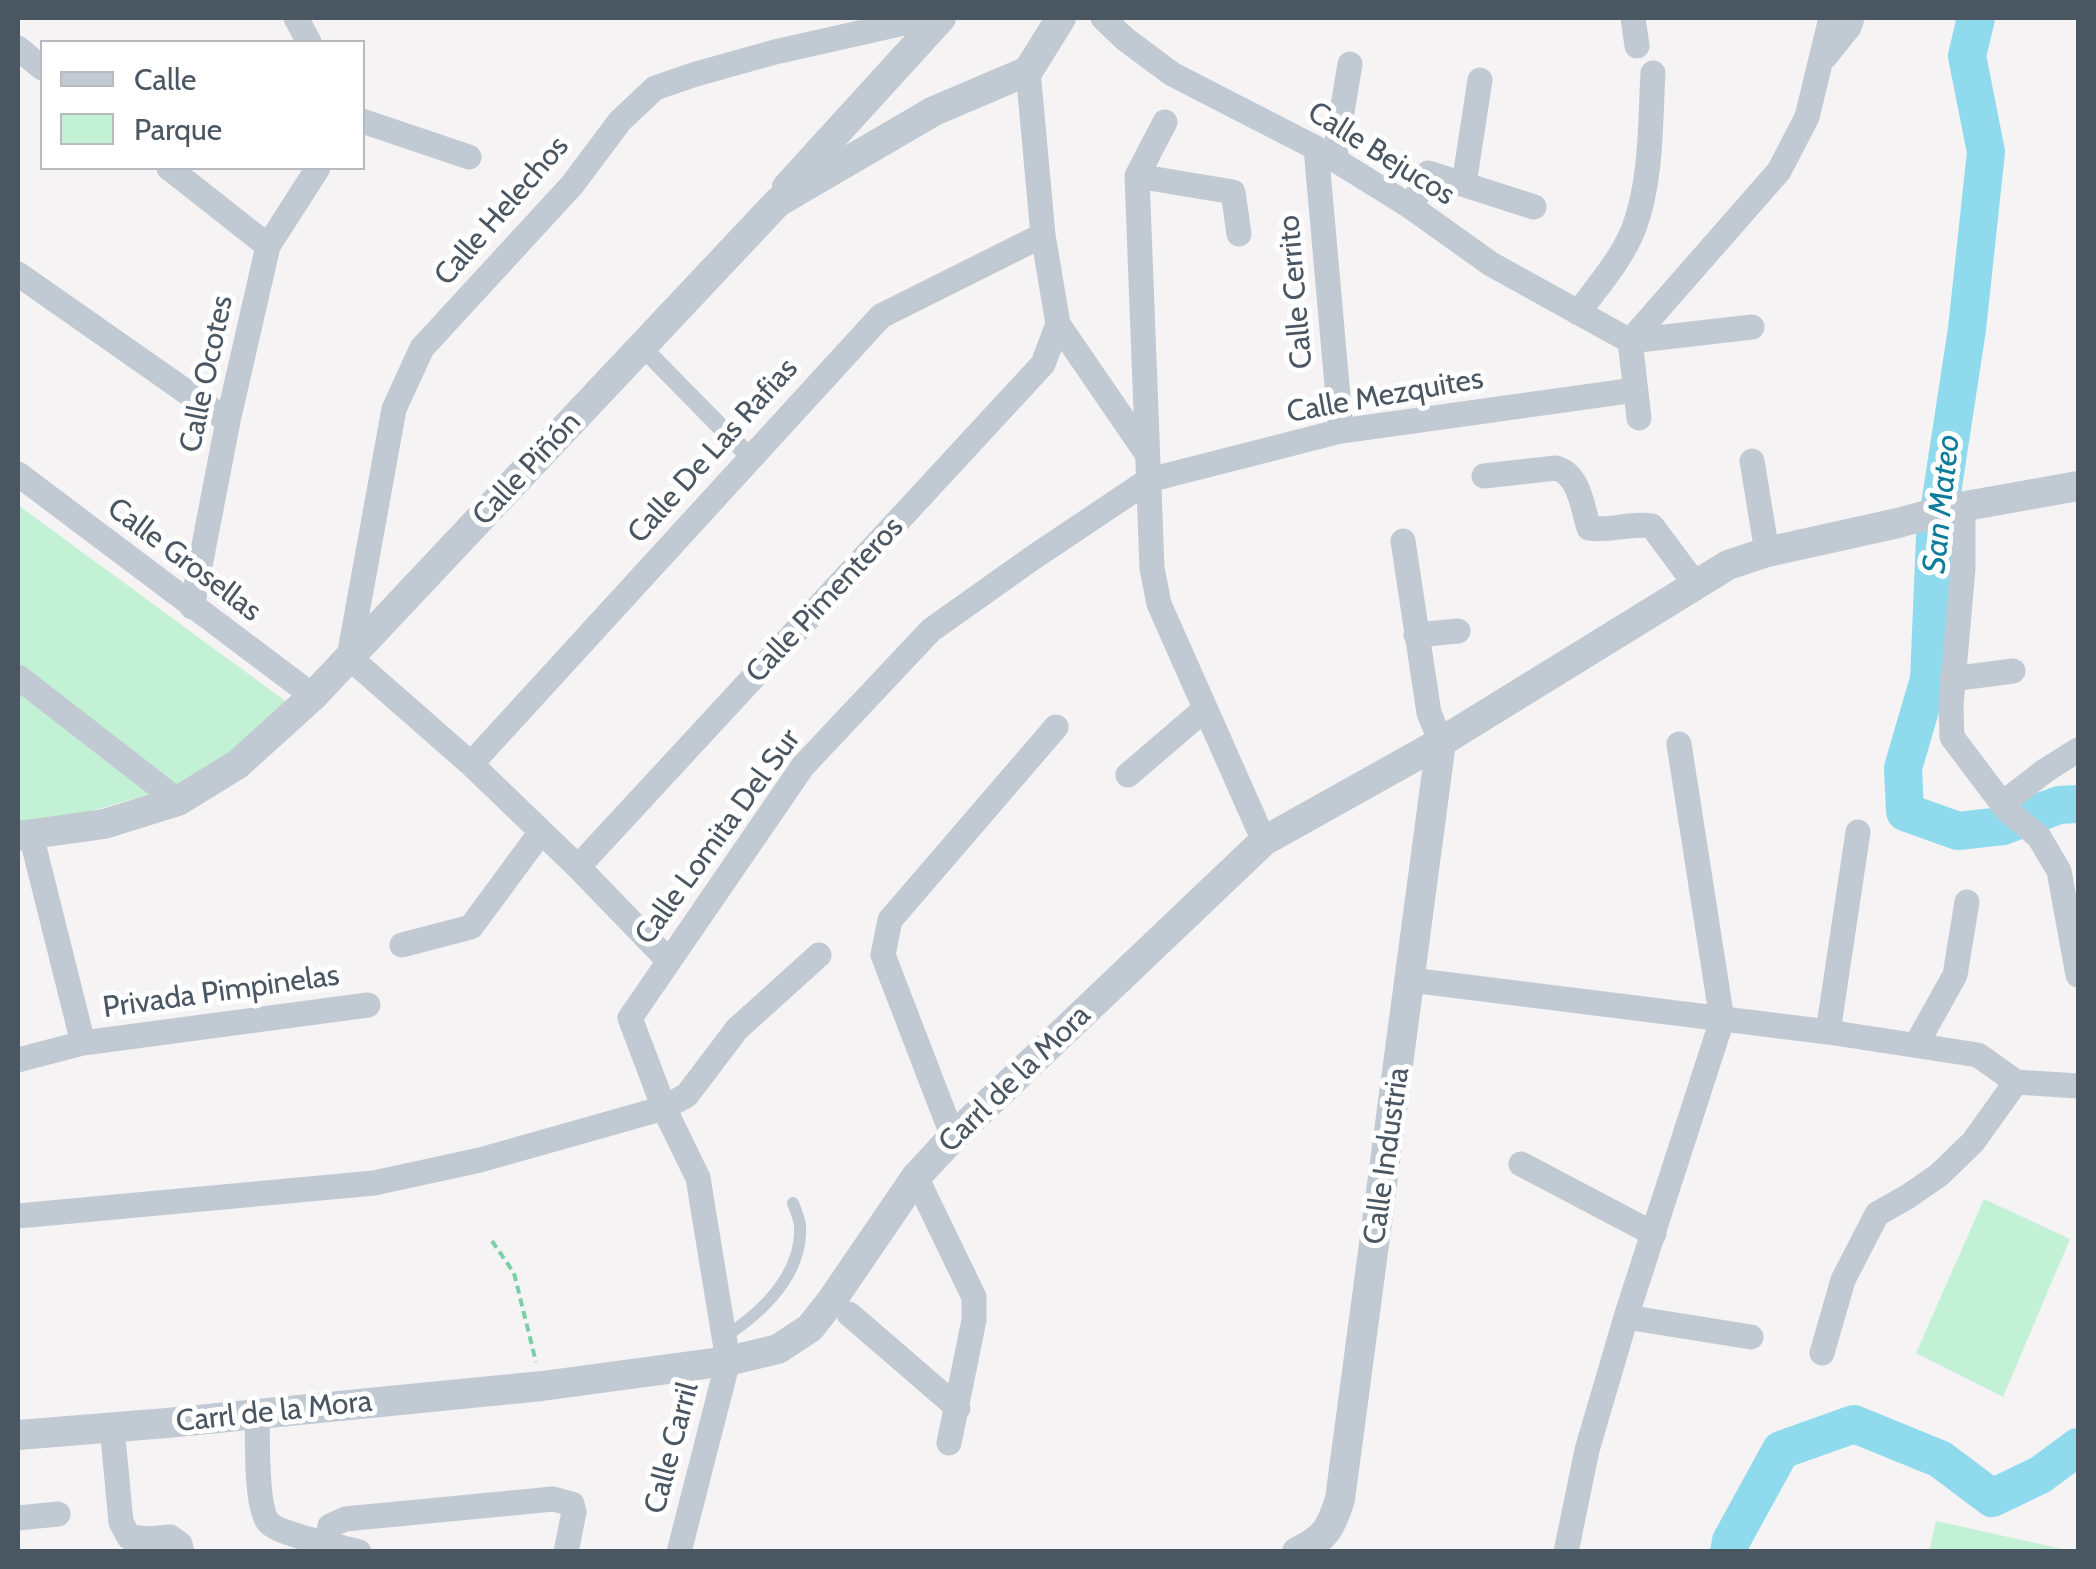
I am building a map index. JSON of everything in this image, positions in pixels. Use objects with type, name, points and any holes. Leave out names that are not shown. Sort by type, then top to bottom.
[{"type":"street","points":[[296,18],[308,40]]},
{"type":"street","name":"Calle Helechos","points":[[349,657],[394,409],[422,348],[572,185],[620,121],[655,88],[682,78],[775,52],[926,18]]},
{"type":"street","points":[[778,202],[788,184],[942,18]]},
{"type":"street","points":[[1061,18],[1028,71],[1044,236],[1058,324],[1148,467]]},
{"type":"street","name":"Calle Bejucos","points":[[1103,18],[1172,74],[1325,154],[1491,264],[1630,341]]},
{"type":"street","points":[[1634,18],[1637,46]]},
{"type":"street","points":[[1640,418],[1630,341],[1779,171],[1807,117],[1831,18]]},
{"type":"street","points":[[1822,61],[1852,18]]},
{"type":"street","points":[[18,48],[40,66]]},
{"type":"street","name":"Calle Cerrito","points":[[1341,432],[1325,154],[1350,64]]},
{"type":"street","name":"Calle Piñón","points":[[24,835],[104,824],[178,801],[238,764],[312,696],[778,202],[934,111],[1028,71]]},
{"type":"street","points":[[1578,313],[1634,229],[1647,170],[1653,73]]},
{"type":"street","points":[[1464,184],[1480,80]]},
{"type":"street","points":[[365,122],[469,157]]},
{"type":"street","points":[[1166,122],[1137,176],[1152,568],[1159,604],[1264,842]]},
{"type":"street","points":[[172,170],[268,246]]},
{"type":"street","name":"Calle Ocotes","points":[[192,607],[228,421],[268,246],[317,170]]},
{"type":"street","points":[[1410,207],[1428,173],[1534,206]]},
{"type":"street","points":[[1137,176],[1234,192],[1238,234]]},
{"type":"street","name":"Calle De Las Rafias","points":[[471,764],[880,316],[1044,236]]},
{"type":"street","points":[[18,274],[228,421]]},
{"type":"street","name":"Calle Pimenteros","points":[[578,867],[1043,364],[1058,324]]},
{"type":"street","points":[[1630,341],[1752,328]]},
{"type":"street","points":[[642,347],[751,458]]},
{"type":"street","name":"Calle Mezquites","points":[[1148,467],[1341,432],[1635,390]]},
{"type":"street","points":[[1752,461],[1767,552]]},
{"type":"street","name":"Calle Lomita Del Sur","points":[[726,1349],[698,1178],[664,1108],[630,1018],[803,766],[931,630],[1034,557],[1148,467]]},
{"type":"street","points":[[1484,476],[1556,468],[1568,471],[1589,528],[1652,526],[1696,584]]},
{"type":"street","name":"Calle Grosellas","points":[[18,474],[312,696]]},
{"type":"street","name":"Carrl de la Mora","points":[[18,1434],[542,1386],[726,1349],[778,1349],[810,1328],[916,1177],[953,1137],[1264,842],[1441,742],[1728,565],[1767,552],[1956,508],[2078,486]]},
{"type":"street","points":[[1956,508],[1963,568],[1952,680],[1952,737],[2004,807],[2039,837],[2059,871],[2078,975]]},
{"type":"street","points":[[1403,542],[1428,713],[1441,742]]},
{"type":"street","points":[[1416,635],[1458,631]]},
{"type":"street","points":[[349,657],[471,764],[669,961]]},
{"type":"street","points":[[1952,680],[2014,671]]},
{"type":"street","points":[[18,676],[178,801]]},
{"type":"street","points":[[1128,775],[1205,710]]},
{"type":"street","points":[[953,1137],[882,955],[890,920],[1056,727]]},
{"type":"street","name":"Calle Industria","points":[[1297,1552],[1319,1541],[1333,1522],[1340,1499],[1441,742]]},
{"type":"street","points":[[1566,1552],[1587,1450],[1626,1317],[1722,1020],[1679,744]]},
{"type":"street","points":[[2004,807],[2046,770],[2078,750]]},
{"type":"street","points":[[402,945],[471,927],[540,832]]},
{"type":"street","points":[[1828,1032],[1858,832]]},
{"type":"street","points":[[24,835],[83,1044]]},
{"type":"street","points":[[1916,1045],[1955,975],[1968,902]]},
{"type":"street","points":[[18,1216],[374,1183],[480,1160],[664,1108],[686,1095],[736,1030],[818,956]]},
{"type":"street","points":[[1410,980],[1916,1045],[1978,1055],[2016,1082],[2078,1086]]},
{"type":"street","name":"Privada Pimpinelas","points":[[18,1060],[83,1044],[368,1005]]},
{"type":"street","points":[[1822,1353],[1844,1280],[1877,1214],[1939,1175],[1973,1142],[2016,1082]]},
{"type":"street","points":[[1521,1164],[1654,1234]]},
{"type":"street","points":[[916,1177],[974,1297],[974,1320],[949,1443]]},
{"type":"street","points":[[849,1314],[958,1408]]},
{"type":"street","points":[[1626,1317],[1751,1337]]},
{"type":"street","name":"Calle Carril","points":[[679,1552],[726,1349]]},
{"type":"street","points":[[258,1414],[260,1503],[267,1521],[326,1547],[359,1552]]},
{"type":"street","points":[[112,1427],[122,1522],[129,1537],[170,1536],[180,1544],[182,1552]]},
{"type":"street","points":[[326,1547],[330,1526],[345,1519],[553,1500],[572,1504],[566,1552]]},
{"type":"street","points":[[18,1518],[58,1514]]},
{"type":"lane","points":[[726,1349],[786,1281],[800,1225],[793,1202]]},
{"type":"path","points":[[492,1241],[514,1273],[542,1386]]},
{"type":"green space","points":[[18,505],[288,703],[221,773],[41,826],[18,828]]},
{"type":"green space","points":[[1984,1199],[2070,1239],[2003,1397],[1916,1353]]},
{"type":"green space","points":[[1936,1521],[2071,1551],[1929,1551]]},
{"type":"waterway","name":"San Mateo","points":[[1976,18],[1967,56],[1986,152],[1967,329],[1935,538],[1929,679],[1903,768],[1905,812],[1958,831],[2003,826],[2059,805],[2078,804]]},
{"type":"waterway","name":"San Mateo","points":[[1729,1552],[1731,1541],[1781,1450],[1854,1424],[1940,1459],[1992,1498],[2040,1475],[2078,1447]]}]
